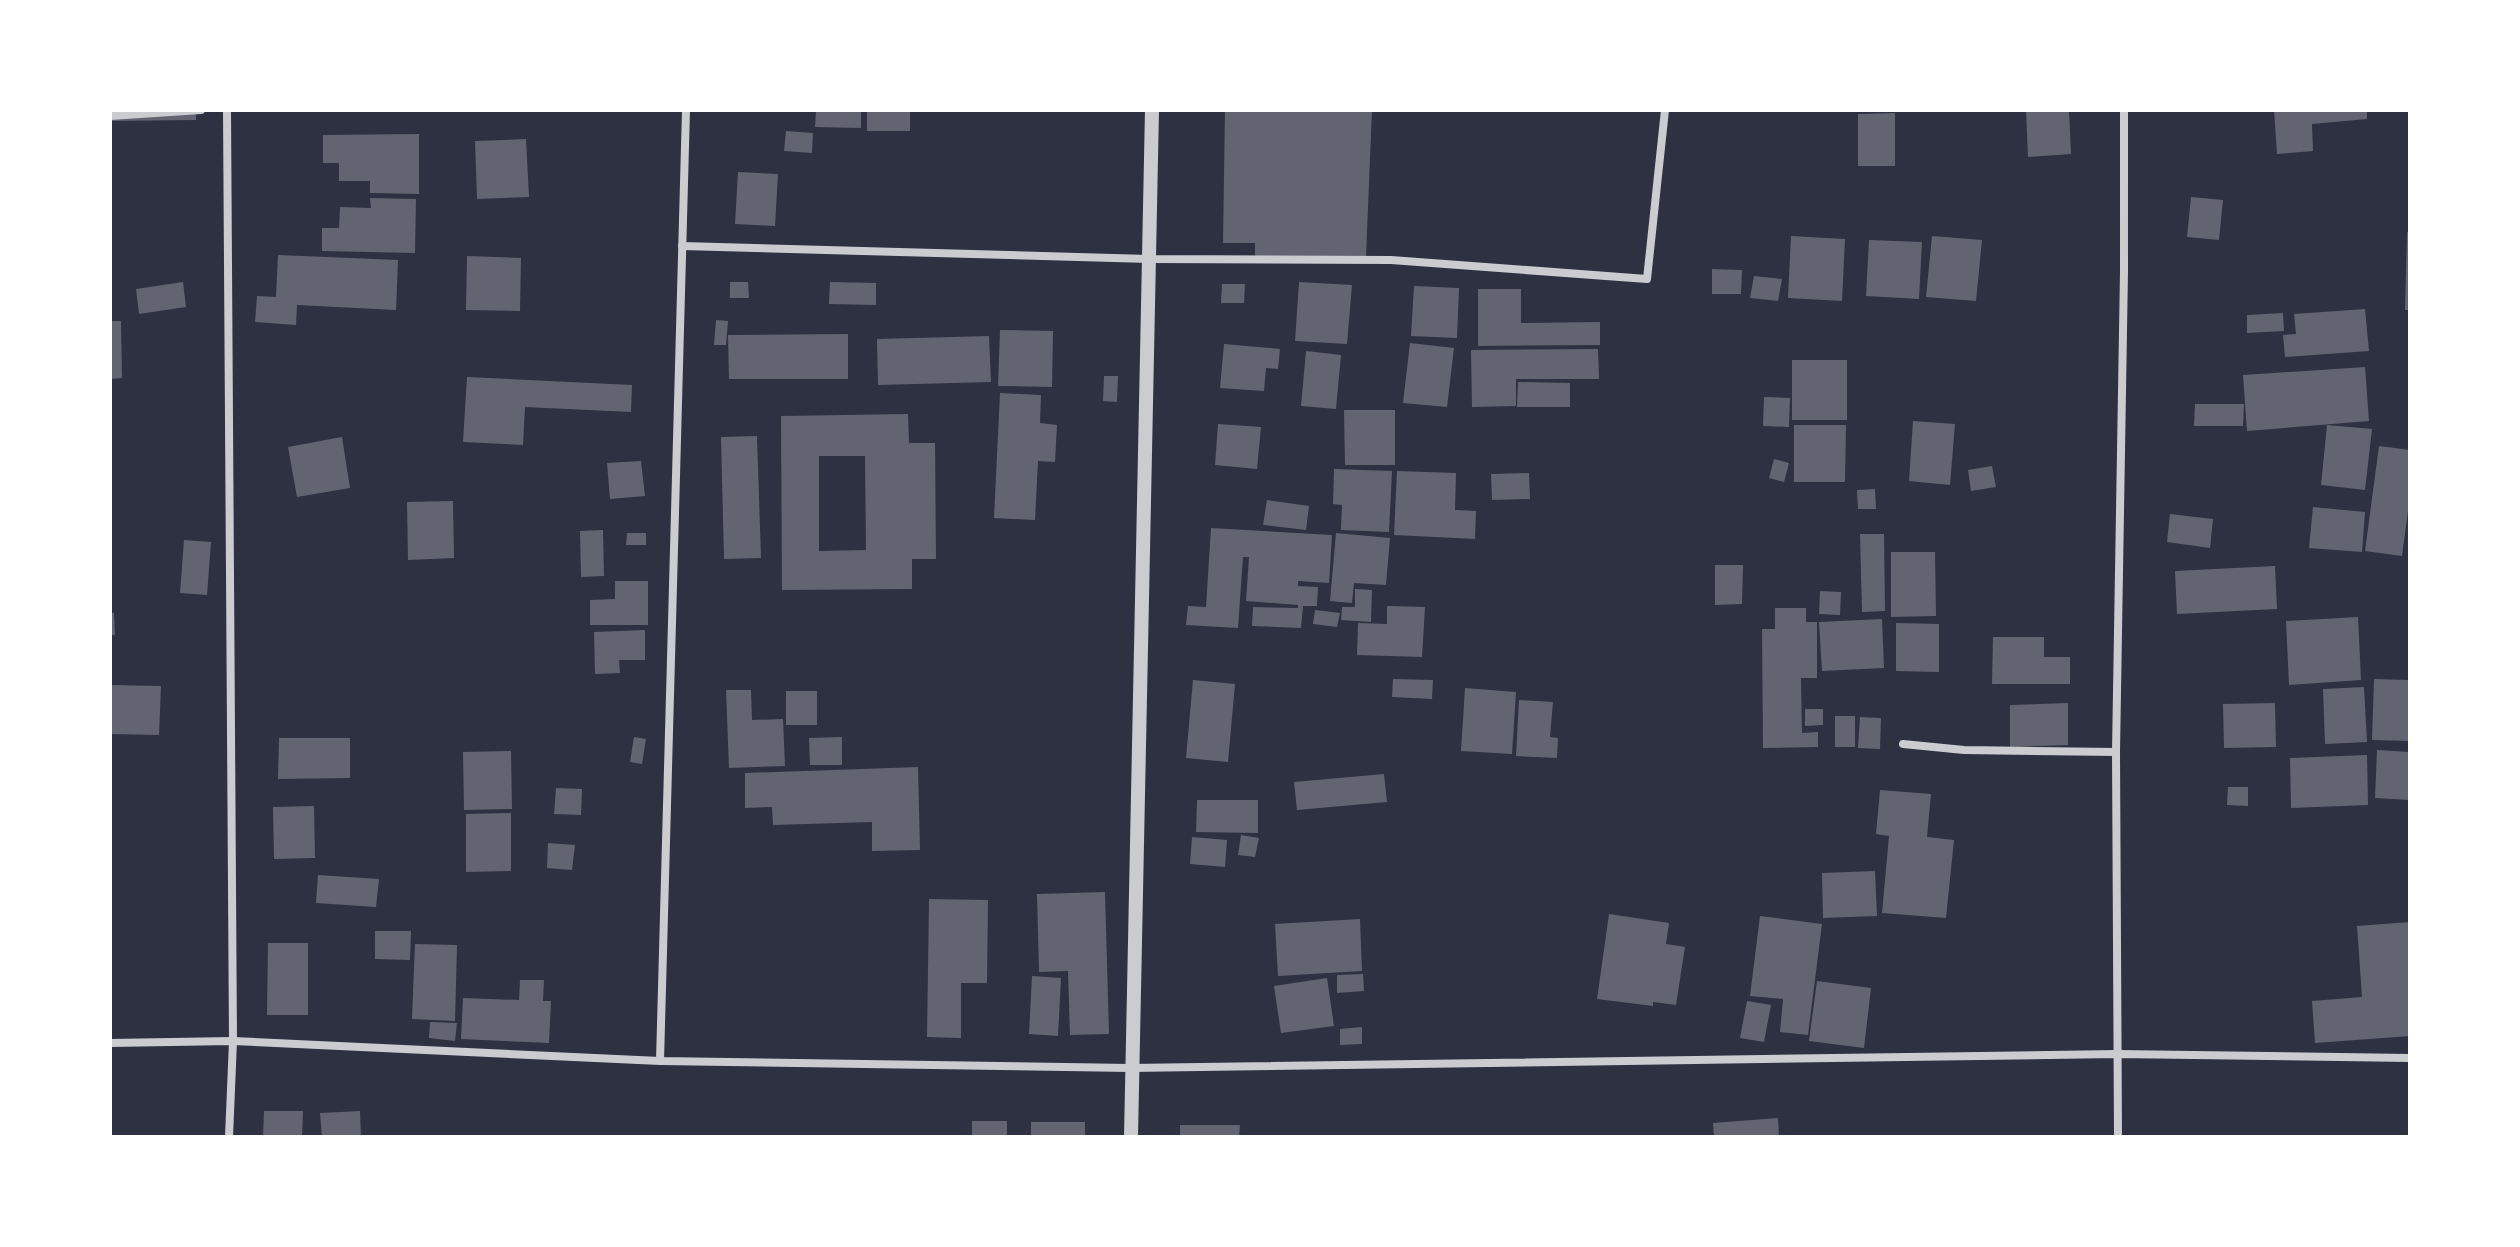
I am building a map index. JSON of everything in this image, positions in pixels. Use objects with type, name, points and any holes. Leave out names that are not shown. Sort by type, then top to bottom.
[{"type":"street","points":[[110,116],[201,110]]},
{"type":"street","points":[[227,110],[233,1041],[229,1137]]},
{"type":"street","points":[[660,1061],[686,110]]},
{"type":"street","points":[[1131,1137],[1130,1068],[1152,110]]},
{"type":"street","points":[[682,246],[1149,259],[1391,260],[1647,279],[1665,110]]},
{"type":"street","points":[[2118,1137],[2116,752],[2124,110]]},
{"type":"street","points":[[1903,744],[1964,750],[2116,752]]},
{"type":"street","points":[[110,1043],[233,1041],[660,1061],[1130,1068],[2117,1054],[2410,1058]]},
{"type":"building","points":[[110,110],[196,110],[196,120],[110,121]]},
{"type":"building","points":[[816,110],[861,110],[861,128],[815,127]]},
{"type":"building","points":[[867,110],[910,110],[910,131],[867,131]]},
{"type":"building","points":[[1225,110],[1372,110],[1366,256],[1255,256],[1255,243],[1223,243]]},
{"type":"building","points":[[2026,110],[2069,110],[2071,154],[2028,157]]},
{"type":"building","points":[[2274,110],[2367,110],[2367,119],[2312,124],[2313,151],[2277,154]]},
{"type":"building","points":[[1895,113],[1895,166],[1858,166],[1858,114]]},
{"type":"building","points":[[786,131],[813,133],[812,153],[784,151]]},
{"type":"building","points":[[419,134],[419,194],[370,193],[370,181],[339,181],[339,163],[323,163],[323,135]]},
{"type":"building","points":[[526,139],[529,197],[477,199],[475,141]]},
{"type":"building","points":[[738,172],[778,174],[775,226],[735,224]]},
{"type":"building","points":[[2191,197],[2223,200],[2219,240],[2187,237]]},
{"type":"building","points":[[370,198],[416,199],[415,253],[322,251],[322,228],[339,228],[340,207],[371,208]]},
{"type":"building","points":[[2407,232],[2410,232],[2410,310],[2405,310]]},
{"type":"building","points":[[1791,236],[1845,239],[1842,301],[1788,298]]},
{"type":"building","points":[[1932,236],[1982,240],[1976,301],[1926,297]]},
{"type":"building","points":[[1869,240],[1922,242],[1919,299],[1866,296]]},
{"type":"building","points":[[278,255],[398,260],[396,310],[297,305],[296,325],[255,322],[257,296],[276,297]]},
{"type":"building","points":[[467,256],[521,258],[520,311],[466,310]]},
{"type":"building","points":[[1712,269],[1742,270],[1741,294],[1712,294]]},
{"type":"building","points":[[1754,276],[1782,279],[1778,301],[1750,298]]},
{"type":"building","points":[[183,282],[186,307],[139,314],[136,289]]},
{"type":"building","points":[[730,282],[748,282],[749,298],[730,298]]},
{"type":"building","points":[[830,282],[876,283],[876,305],[829,304]]},
{"type":"building","points":[[1299,282],[1352,285],[1347,344],[1295,341]]},
{"type":"building","points":[[1222,284],[1245,284],[1244,303],[1221,303]]},
{"type":"building","points":[[1414,286],[1459,288],[1457,338],[1411,336]]},
{"type":"building","points":[[1478,289],[1521,289],[1521,323],[1600,322],[1600,345],[1478,346]]},
{"type":"building","points":[[2365,309],[2369,351],[2285,357],[2283,335],[2296,334],[2294,314]]},
{"type":"building","points":[[2283,313],[2284,331],[2247,333],[2247,315]]},
{"type":"building","points":[[716,320],[728,321],[726,345],[714,345]]},
{"type":"building","points":[[110,321],[121,321],[122,378],[110,379]]},
{"type":"building","points":[[1000,330],[1053,331],[1052,387],[998,386]]},
{"type":"building","points":[[848,334],[848,379],[729,379],[728,335]]},
{"type":"building","points":[[989,336],[991,382],[878,385],[877,339]]},
{"type":"building","points":[[1410,343],[1454,348],[1447,407],[1403,403]]},
{"type":"building","points":[[1224,344],[1280,349],[1278,369],[1266,368],[1264,391],[1220,388]]},
{"type":"building","points":[[1598,349],[1599,379],[1516,379],[1516,406],[1472,407],[1471,350]]},
{"type":"building","points":[[1306,351],[1341,355],[1336,409],[1301,406]]},
{"type":"building","points":[[1792,360],[1847,360],[1847,420],[1792,420]]},
{"type":"building","points":[[2365,367],[2369,421],[2247,431],[2243,375]]},
{"type":"building","points":[[1104,376],[1118,376],[1117,402],[1103,401]]},
{"type":"building","points":[[467,377],[632,385],[631,412],[525,407],[523,445],[463,442]]},
{"type":"building","points":[[1518,382],[1570,383],[1570,407],[1517,407]]},
{"type":"building","points":[[1000,393],[1041,395],[1040,423],[1057,425],[1055,462],[1038,461],[1035,520],[994,518]]},
{"type":"building","points":[[1764,397],[1790,398],[1789,427],[1763,426]]},
{"type":"building","points":[[2195,404],[2244,404],[2243,426],[2194,426]]},
{"type":"building","points":[[1344,410],[1395,410],[1395,465],[1345,465]]},
{"type":"building","points":[[908,414],[909,443],[935,443],[936,559],[912,559],[912,589],[782,590],[781,416]],"holes":[[[819,456],[865,456],[866,550],[819,551]]]},
{"type":"building","points":[[1913,421],[1955,424],[1950,485],[1909,481]]},
{"type":"building","points":[[1218,424],[1261,427],[1257,469],[1215,465]]},
{"type":"building","points":[[1794,425],[1846,425],[1845,482],[1794,482]]},
{"type":"building","points":[[2327,425],[2372,429],[2365,490],[2321,485]]},
{"type":"building","points":[[757,436],[761,558],[724,559],[721,437]]},
{"type":"building","points":[[342,437],[350,488],[297,497],[288,447]]},
{"type":"building","points":[[2379,446],[2410,450],[2410,496],[2402,556],[2365,551]]},
{"type":"building","points":[[1774,459],[1789,463],[1784,482],[1769,478]]},
{"type":"building","points":[[641,461],[645,496],[610,499],[607,463]]},
{"type":"building","points":[[1992,466],[1996,487],[1971,491],[1968,470]]},
{"type":"building","points":[[1334,469],[1392,471],[1389,532],[1341,530],[1342,505],[1333,504]]},
{"type":"building","points":[[1397,471],[1456,473],[1455,510],[1476,511],[1475,539],[1394,535]]},
{"type":"building","points":[[1529,473],[1530,499],[1492,500],[1491,474]]},
{"type":"building","points":[[1875,489],[1876,509],[1858,509],[1857,490]]},
{"type":"building","points":[[1267,500],[1309,506],[1306,530],[1263,525]]},
{"type":"building","points":[[453,501],[454,558],[408,560],[407,502]]},
{"type":"building","points":[[2313,507],[2365,512],[2362,552],[2309,548]]},
{"type":"building","points":[[2170,514],[2213,519],[2210,548],[2167,542]]},
{"type":"building","points":[[1211,528],[1332,535],[1329,583],[1298,581],[1298,586],[1318,587],[1317,606],[1303,606],[1301,628],[1252,626],[1253,607],[1298,608],[1298,605],[1246,601],[1249,557],[1243,557],[1238,628],[1186,625],[1188,606],[1206,607]]},
{"type":"building","points":[[603,530],[604,576],[581,577],[580,531]]},
{"type":"building","points":[[627,533],[646,533],[646,545],[626,545]]},
{"type":"building","points":[[1336,533],[1390,538],[1386,585],[1354,583],[1352,603],[1330,601]]},
{"type":"building","points":[[1860,534],[1884,534],[1885,611],[1862,612]]},
{"type":"building","points":[[184,540],[211,542],[207,595],[180,593]]},
{"type":"building","points":[[1891,552],[1935,552],[1936,616],[1891,617]]},
{"type":"building","points":[[1715,565],[1743,565],[1742,604],[1715,605]]},
{"type":"building","points":[[2275,566],[2277,609],[2177,614],[2175,571]]},
{"type":"building","points":[[615,581],[648,581],[648,625],[590,625],[590,600],[615,599]]},
{"type":"building","points":[[1355,589],[1372,590],[1371,622],[1341,620],[1342,607],[1355,607]]},
{"type":"building","points":[[1820,591],[1841,592],[1840,615],[1819,614]]},
{"type":"building","points":[[1387,606],[1425,607],[1422,657],[1357,655],[1358,623],[1387,624]]},
{"type":"building","points":[[1775,608],[1806,608],[1806,622],[1817,622],[1817,678],[1801,678],[1802,733],[1818,732],[1818,747],[1763,748],[1762,629],[1775,629]]},
{"type":"building","points":[[1315,610],[1340,613],[1337,627],[1313,624]]},
{"type":"building","points":[[110,613],[114,613],[115,635],[110,635]]},
{"type":"building","points":[[2358,617],[2361,680],[2289,685],[2286,621]]},
{"type":"building","points":[[1882,619],[1884,668],[1822,671],[1819,622]]},
{"type":"building","points":[[1896,623],[1939,624],[1939,672],[1896,671]]},
{"type":"building","points":[[645,630],[645,660],[619,660],[620,673],[595,674],[594,632]]},
{"type":"building","points":[[1993,637],[2044,637],[2044,657],[2070,657],[2070,684],[1992,684]]},
{"type":"building","points":[[1393,679],[1433,680],[1432,699],[1392,697]]},
{"type":"building","points":[[2374,679],[2410,680],[2410,741],[2372,740]]},
{"type":"building","points":[[1193,680],[1235,684],[1228,762],[1186,758]]},
{"type":"building","points":[[110,685],[161,686],[159,735],[110,734]]},
{"type":"building","points":[[2364,687],[2367,742],[2325,744],[2323,689]]},
{"type":"building","points":[[1465,688],[1516,692],[1512,754],[1461,751]]},
{"type":"building","points":[[726,690],[751,690],[752,720],[783,719],[785,766],[729,768]]},
{"type":"building","points":[[786,691],[817,691],[817,725],[786,725]]},
{"type":"building","points":[[1519,700],[1553,702],[1550,737],[1558,738],[1557,758],[1516,756]]},
{"type":"building","points":[[2068,703],[2068,745],[2010,747],[2010,705]]},
{"type":"building","points":[[2275,703],[2276,747],[2224,748],[2223,704]]},
{"type":"building","points":[[1805,709],[1823,709],[1823,725],[1805,726]]},
{"type":"building","points":[[1835,716],[1855,716],[1855,747],[1835,747]]},
{"type":"building","points":[[1860,717],[1881,718],[1880,749],[1858,748]]},
{"type":"building","points":[[634,737],[646,739],[642,764],[630,762]]},
{"type":"building","points":[[842,737],[842,765],[810,765],[809,738]]},
{"type":"building","points":[[279,738],[350,738],[350,778],[278,779]]},
{"type":"building","points":[[2377,750],[2410,752],[2410,800],[2375,798]]},
{"type":"building","points":[[511,751],[512,809],[464,810],[463,752]]},
{"type":"building","points":[[2367,755],[2368,805],[2291,808],[2290,758]]},
{"type":"building","points":[[918,767],[920,850],[872,851],[872,822],[773,825],[772,807],[745,808],[745,773]]},
{"type":"building","points":[[1384,774],[1387,802],[1297,810],[1294,782]]},
{"type":"building","points":[[2228,787],[2248,787],[2248,806],[2227,805]]},
{"type":"building","points":[[556,788],[582,789],[581,815],[554,814]]},
{"type":"building","points":[[1880,790],[1931,794],[1927,837],[1954,840],[1946,918],[1882,913],[1889,836],[1876,834]]},
{"type":"building","points":[[1197,800],[1258,800],[1258,833],[1196,832]]},
{"type":"building","points":[[314,806],[315,858],[274,859],[273,807]]},
{"type":"building","points":[[511,813],[511,871],[466,872],[466,814]]},
{"type":"building","points":[[1241,835],[1259,838],[1255,857],[1238,855]]},
{"type":"building","points":[[1192,837],[1227,840],[1225,867],[1190,864]]},
{"type":"building","points":[[548,843],[575,845],[572,870],[547,868]]},
{"type":"building","points":[[1875,871],[1877,916],[1823,918],[1822,873]]},
{"type":"building","points":[[318,875],[379,879],[376,907],[316,903]]},
{"type":"building","points":[[1105,892],[1109,1034],[1070,1035],[1068,971],[1039,972],[1037,894]]},
{"type":"building","points":[[929,899],[988,900],[987,983],[961,983],[961,1038],[927,1037]]},
{"type":"building","points":[[1609,914],[1669,923],[1666,944],[1685,947],[1676,1005],[1653,1002],[1653,1006],[1597,999]]},
{"type":"building","points":[[1760,916],[1822,924],[1808,1035],[1780,1032],[1783,999],[1750,996]]},
{"type":"building","points":[[1360,919],[1362,971],[1278,976],[1275,924]]},
{"type":"building","points":[[2410,922],[2410,1036],[2315,1043],[2312,1001],[2362,997],[2357,926]]},
{"type":"building","points":[[375,931],[411,931],[410,960],[375,959]]},
{"type":"building","points":[[268,943],[308,943],[308,1015],[267,1015]]},
{"type":"building","points":[[415,944],[457,945],[455,1021],[412,1019]]},
{"type":"building","points":[[1363,974],[1364,991],[1337,993],[1337,975]]},
{"type":"building","points":[[1032,976],[1061,978],[1058,1036],[1029,1034]]},
{"type":"building","points":[[1327,978],[1334,1026],[1281,1033],[1274,986]]},
{"type":"building","points":[[520,980],[544,980],[543,1001],[551,1001],[549,1043],[461,1039],[463,998],[519,1000]]},
{"type":"building","points":[[1817,981],[1871,988],[1864,1048],[1809,1041]]},
{"type":"building","points":[[1747,1001],[1771,1005],[1764,1042],[1740,1038]]},
{"type":"building","points":[[430,1022],[457,1023],[455,1041],[429,1038]]},
{"type":"building","points":[[1362,1027],[1362,1044],[1340,1045],[1340,1029]]},
{"type":"building","points":[[264,1111],[303,1111],[302,1137],[263,1137]]},
{"type":"building","points":[[360,1111],[361,1137],[322,1137],[320,1113]]},
{"type":"building","points":[[1778,1118],[1779,1137],[1714,1137],[1713,1123]]},
{"type":"building","points":[[972,1121],[1007,1121],[1007,1137],[972,1137]]},
{"type":"building","points":[[1031,1122],[1085,1122],[1085,1137],[1031,1137]]},
{"type":"building","points":[[1180,1125],[1240,1125],[1239,1137],[1180,1137]]}]
